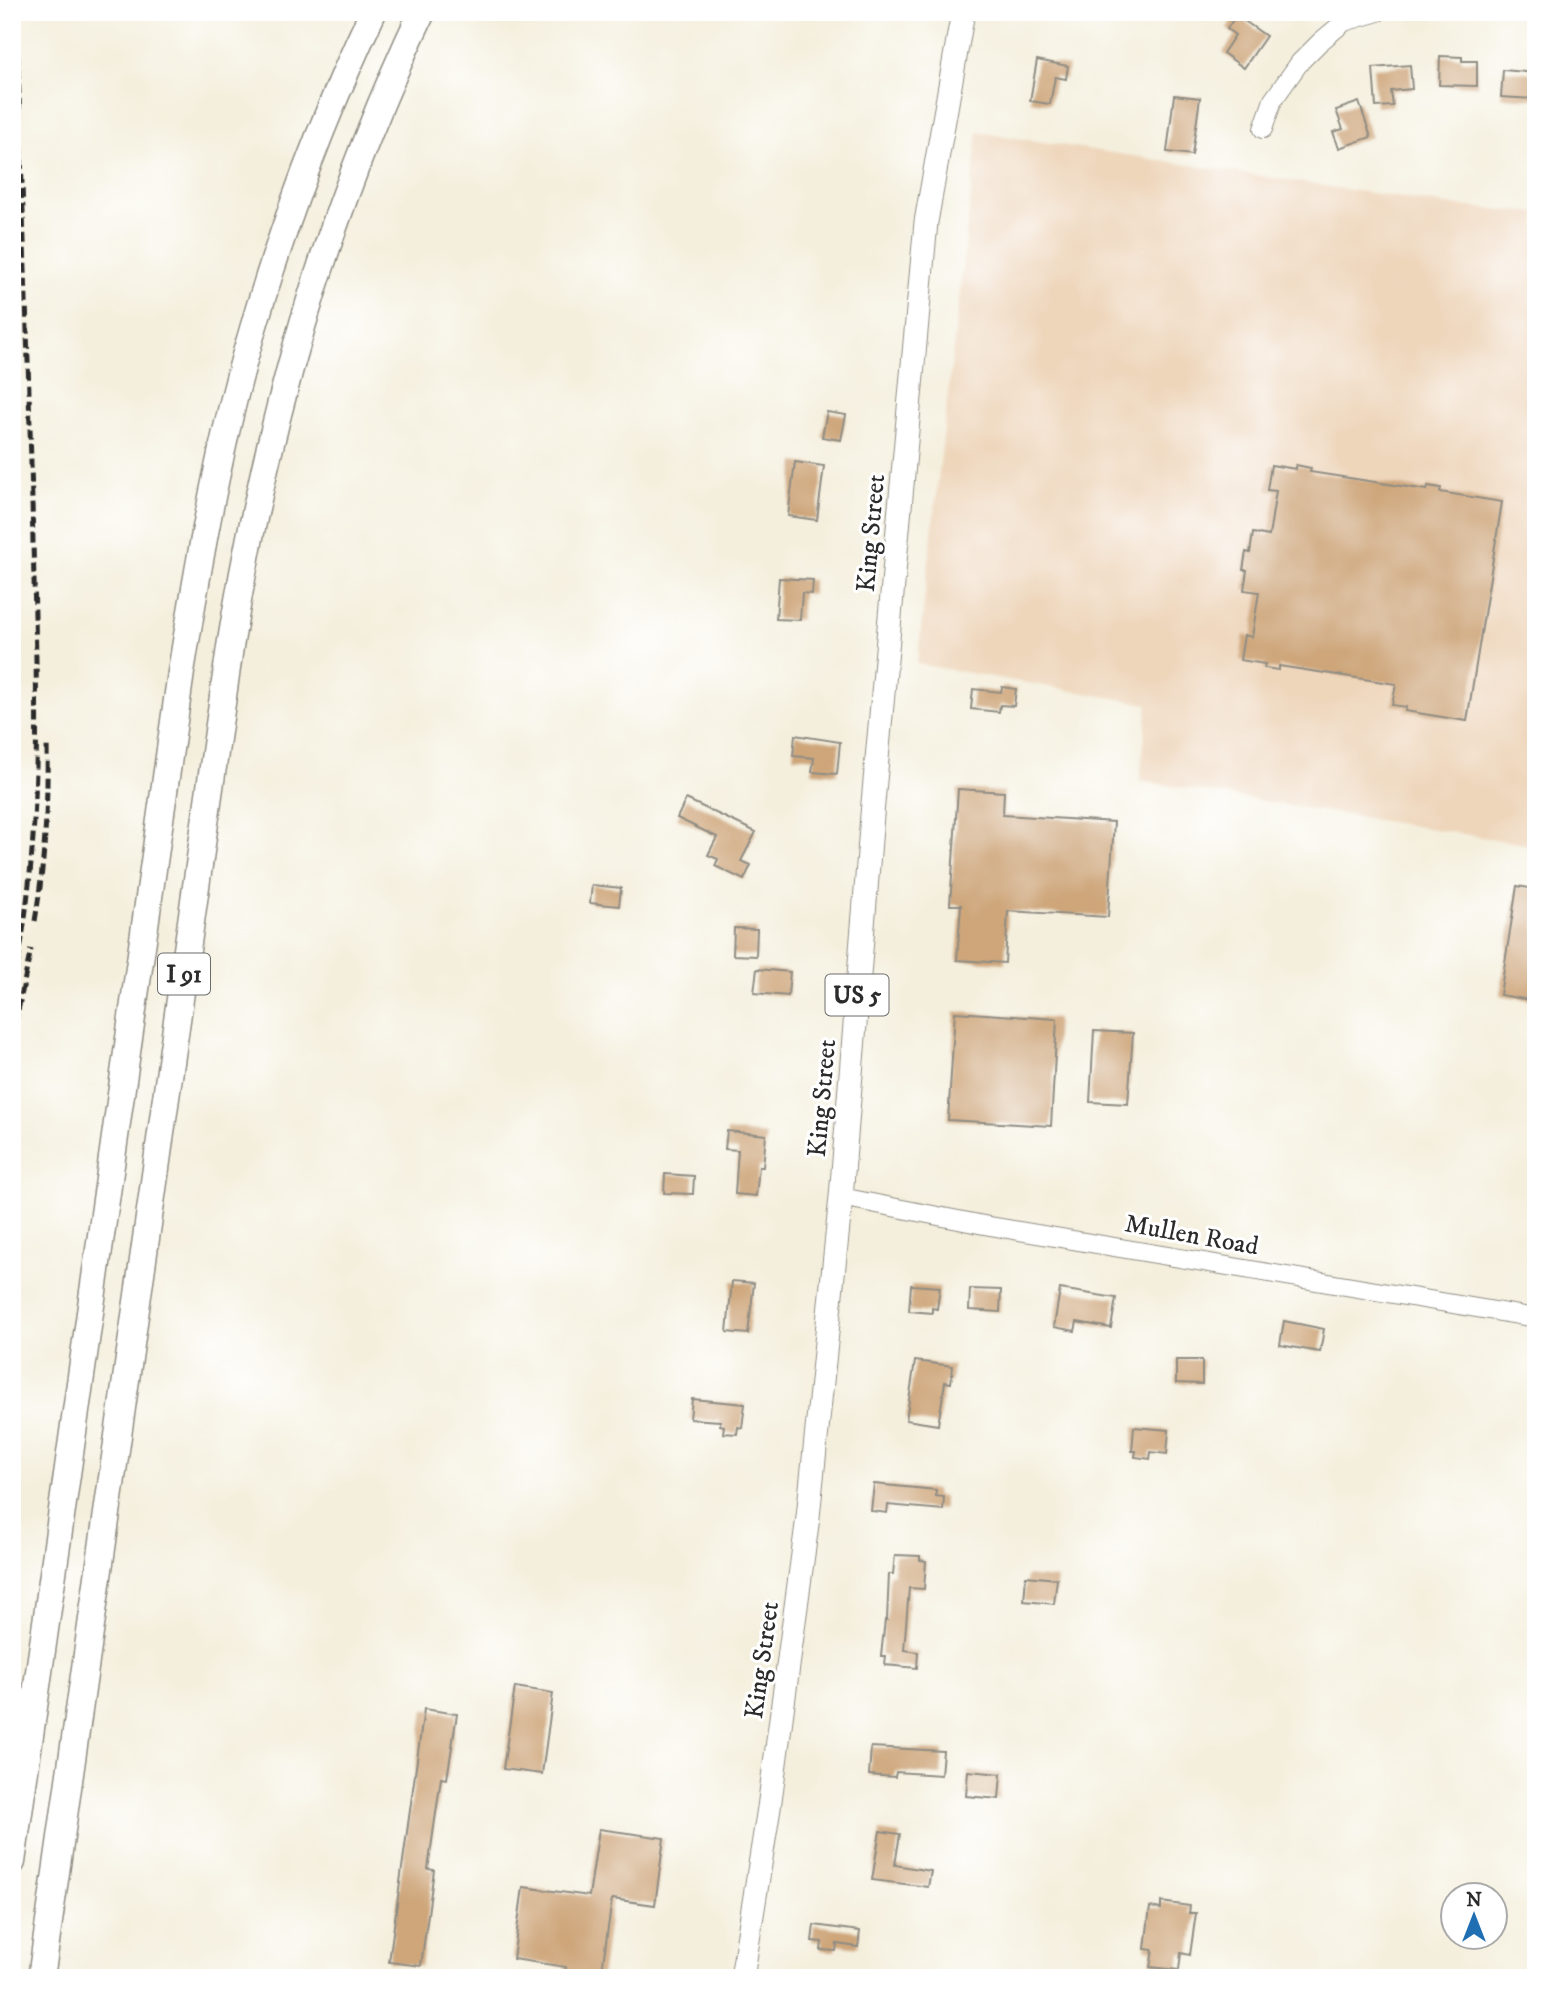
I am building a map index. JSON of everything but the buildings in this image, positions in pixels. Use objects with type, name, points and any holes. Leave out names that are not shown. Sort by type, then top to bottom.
[{"type":"highway","name":"I 91","points":[[12,1862],[179,686],[203,540],[233,402],[274,260],[316,144],[373,12]]},
{"type":"highway","name":"I 91","points":[[41,1978],[226,674],[254,513],[282,391],[317,274],[358,158],[422,12]]},
{"type":"main road","name":"King Street","points":[[742,1978],[769,1808],[808,1517],[841,1197],[873,803],[926,222],[963,12]]},
{"type":"street","points":[[1263,129],[1273,100],[1300,62],[1342,17],[1378,12]]},
{"type":"street","name":"Mullen Road","points":[[841,1197],[984,1225],[1536,1318]]},
{"type":"shaded area","points":[[978,132],[1447,205],[1536,213],[1536,846],[1140,781],[1148,704],[917,664]]},
{"type":"railway","points":[[12,992],[29,880],[34,824],[37,712],[16,12]]},
{"type":"railway","points":[[35,921],[45,832],[47,743]]},
{"type":"railway","points":[[12,1039],[31,949]]}]
